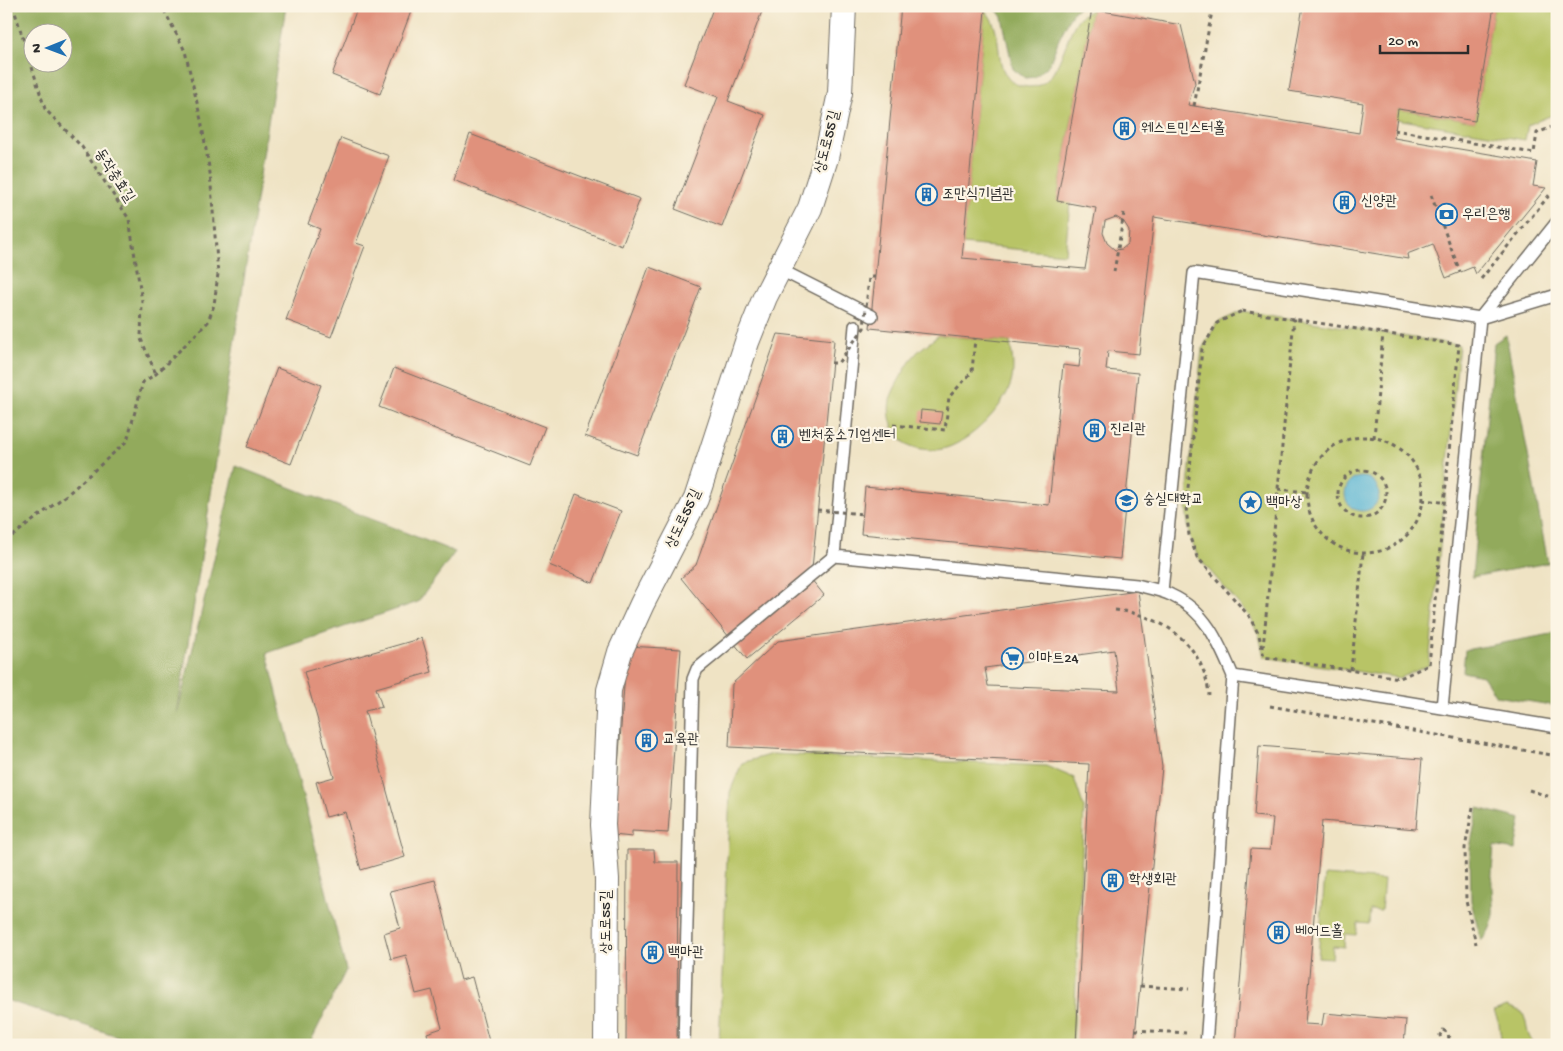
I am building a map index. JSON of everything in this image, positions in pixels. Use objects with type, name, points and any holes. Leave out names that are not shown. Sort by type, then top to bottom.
[{"type":"street","name":"상도로55길","points":[[606,1045],[607,879],[602,825],[609,690],[620,652],[642,604],[696,499],[747,342],[765,296],[810,208],[826,158],[840,93],[844,6]]},
{"type":"lane","points":[[1442,708],[1480,318],[1557,222]]},
{"type":"lane","points":[[779,268],[872,316]]},
{"type":"lane","points":[[1162,591],[1194,273],[1480,318],[1557,295]]},
{"type":"lane","points":[[834,556],[855,326]]},
{"type":"lane","points":[[684,1045],[692,680],[697,669],[834,556],[1138,585],[1172,595],[1192,607],[1206,622],[1217,639],[1233,676],[1206,1045]]},
{"type":"lane","points":[[1233,676],[1557,727]]},
{"type":"path","name":"동작충효길","points":[[13,6],[45,109],[82,147],[129,219],[142,301],[141,339],[156,374]]},
{"type":"path","points":[[6,541],[69,493],[128,441],[143,382],[156,374],[208,322],[214,305],[218,274],[210,174],[201,120],[185,51],[162,6]]},
{"type":"path","points":[[1194,106],[1213,6]]},
{"type":"path","points":[[1394,130],[1534,153],[1537,133],[1557,125]]},
{"type":"path","points":[[1481,279],[1550,193]]},
{"type":"path","points":[[1431,195],[1460,272]]},
{"type":"path","points":[[1114,272],[1124,213]]},
{"type":"path","points":[[831,362],[838,363],[864,328],[869,277],[875,277]]},
{"type":"path","points":[[1242,311],[1384,333],[1459,345],[1429,665],[1400,678],[1264,657],[1259,635],[1249,616],[1198,557],[1189,535],[1186,507],[1202,349],[1217,323],[1242,311]]},
{"type":"path","points":[[1263,651],[1294,319]]},
{"type":"path","points":[[1374,438],[1384,333]]},
{"type":"path","points":[[893,425],[945,430],[949,397],[972,372],[975,338]]},
{"type":"path","points":[[1356,436],[1374,438],[1386,439],[1411,458],[1423,486],[1420,517],[1402,542],[1374,554],[1343,551],[1318,533],[1306,504],[1309,473],[1327,448],[1356,436]]},
{"type":"path","points":[[1364,470],[1379,476],[1383,482],[1386,497],[1384,504],[1374,516],[1359,518],[1351,516],[1344,510],[1340,504],[1338,492],[1340,484],[1350,473],[1364,470]]},
{"type":"path","points":[[1278,489],[1307,492]]},
{"type":"path","points":[[1422,500],[1444,502]]},
{"type":"path","points":[[817,510],[862,514]]},
{"type":"path","points":[[1351,670],[1363,553]]},
{"type":"path","points":[[1115,610],[1133,612],[1154,619],[1172,629],[1185,641],[1201,667],[1209,699]]},
{"type":"path","points":[[1270,706],[1557,756]]},
{"type":"path","points":[[1529,790],[1557,799]]},
{"type":"path","points":[[1473,807],[1465,848],[1466,901],[1476,944]]},
{"type":"path","points":[[1140,986],[1190,989],[1189,998]]},
{"type":"path","points":[[1186,1039],[1187,1024]]},
{"type":"path","points":[[1135,1030],[1186,1033]]},
{"type":"path","points":[[1442,1045],[1440,1035],[1443,1030],[1448,1033],[1450,1045]]},
{"type":"green space","points":[[6,6],[286,6],[177,715],[236,466],[455,552],[418,602],[267,653],[346,970],[309,1045],[145,1045],[6,1000]]},
{"type":"green space","points":[[994,6],[1080,6],[1072,13],[1049,65],[1035,77],[1025,78],[1013,69],[1002,17]]},
{"type":"green space","points":[[1494,6],[1555,6],[1557,8],[1557,113],[1528,125],[1525,140],[1396,119],[1398,109],[1475,121]]},
{"type":"green space","points":[[1092,9],[1057,200],[1070,203],[1065,254],[963,244],[985,10],[991,18],[997,33],[1001,64],[1004,72],[1016,84],[1035,87],[1045,82],[1052,74],[1073,27],[1079,18]]},
{"type":"green space","points":[[1242,311],[1459,345],[1429,665],[1400,678],[1264,657],[1259,635],[1249,616],[1198,557],[1189,535],[1186,507],[1202,349],[1217,323]]},
{"type":"green space","points":[[939,335],[1010,342],[1013,373],[1007,394],[991,416],[980,427],[957,443],[945,448],[926,450],[910,446],[900,438],[893,428],[889,409],[895,388],[913,357]]},
{"type":"green space","points":[[1506,335],[1548,563],[1472,577],[1494,343]]},
{"type":"green space","points":[[1557,633],[1557,706],[1496,696],[1483,676],[1463,672],[1465,650]]},
{"type":"green space","points":[[772,754],[1046,766],[1074,778],[1084,808],[1073,1045],[719,1045],[730,792],[742,763]]},
{"type":"green space","points":[[1478,808],[1521,819],[1515,850],[1494,846],[1492,878],[1493,916],[1490,929],[1481,941],[1471,901],[1470,848]]},
{"type":"green space","points":[[1325,875],[1384,880],[1381,911],[1370,910],[1369,924],[1358,923],[1356,935],[1345,934],[1344,947],[1333,946],[1332,958],[1318,957]]},
{"type":"green space","points":[[1507,1006],[1522,1012],[1529,1036],[1535,1045],[1502,1045],[1499,1024],[1494,1011]]},
{"type":"water","points":[[1362,477],[1369,478],[1374,482],[1378,487],[1378,501],[1374,506],[1369,510],[1362,511],[1355,510],[1350,506],[1346,501],[1345,494],[1346,487],[1350,482],[1355,478]]},
{"type":"building","points":[[358,6],[413,6],[380,94],[332,75]]},
{"type":"building","points":[[714,6],[764,6],[728,101],[765,115],[722,227],[675,209],[718,97],[684,84]]},
{"type":"building","points":[[901,6],[943,6],[985,10],[962,258],[1085,269],[1096,208],[1057,201],[1092,9],[1181,25],[1195,83],[1188,105],[1359,133],[1363,103],[1289,91],[1303,6],[1494,6],[1475,121],[1398,109],[1394,138],[1537,162],[1533,186],[1546,188],[1476,274],[1473,267],[1446,278],[1433,244],[1407,254],[1408,259],[1154,217],[1139,354],[1108,351],[1106,370],[1138,373],[1120,559],[861,534],[865,487],[1049,505],[1063,365],[1079,367],[1081,349],[870,328]],"holes":[[[1116,217],[1124,222],[1129,230],[1128,244],[1122,249],[1115,250],[1107,243],[1103,233],[1105,221]]]},
{"type":"building","points":[[470,134],[640,199],[622,246],[453,180]]},
{"type":"building","points":[[341,138],[389,156],[356,243],[365,246],[331,337],[286,320],[320,229],[308,224]]},
{"type":"building","points":[[649,267],[701,287],[637,455],[585,436]]},
{"type":"building","name":"벤처중소기업센터","points":[[778,334],[834,340],[811,579],[824,595],[747,659],[681,578],[696,565]]},
{"type":"building","points":[[277,368],[321,385],[291,464],[247,447]]},
{"type":"building","points":[[394,368],[545,427],[530,466],[379,407]]},
{"type":"building","points":[[921,410],[942,412],[940,424],[920,422]]},
{"type":"building","points":[[576,494],[621,511],[593,583],[549,565]]},
{"type":"building","name":"학생회관","points":[[1138,591],[1162,767],[1134,1045],[1076,1045],[1089,764],[729,747],[732,684],[778,641]],"holes":[[[1114,650],[1119,691],[988,686],[985,668]]]},
{"type":"building","points":[[422,638],[432,672],[376,688],[382,707],[365,711],[405,857],[361,870],[345,812],[326,817],[316,782],[334,777],[304,672]]},
{"type":"building","name":"교육관","points":[[627,646],[681,649],[668,833],[632,831],[632,837],[613,835]]},
{"type":"building","name":"베어드홀","points":[[1259,746],[1422,759],[1416,829],[1322,821],[1305,1024],[1322,1025],[1324,1013],[1406,1020],[1404,1045],[1235,1045],[1251,849],[1270,850],[1273,818],[1254,816]]},
{"type":"building","name":"백마관","points":[[627,850],[654,850],[655,862],[678,862],[677,1045],[626,1045]]},
{"type":"building","points":[[435,880],[461,980],[472,977],[490,1045],[449,1045],[448,1043],[430,1045],[427,1033],[442,1028],[432,990],[416,994],[406,955],[391,959],[384,933],[400,928],[390,891]]},
{"type":"place","name":"웨스트민스터홀","points":[[1125,129]]},
{"type":"place","name":"조만식기념관","points":[[926,195]]},
{"type":"place","name":"신양관","points":[[1345,202]]},
{"type":"place","name":"우리은행","points":[[1446,215]]},
{"type":"place","name":"진리관","points":[[1094,430]]},
{"type":"place","name":"벤처중소기업센터","points":[[783,436]]},
{"type":"place","name":"숭실대학교","points":[[1127,500]]},
{"type":"place","name":"백마상","points":[[1250,503]]},
{"type":"place","name":"이마트24","points":[[1012,659]]},
{"type":"place","name":"교육관","points":[[647,740]]},
{"type":"place","name":"학생회관","points":[[1113,880]]},
{"type":"place","name":"베어드홀","points":[[1279,932]]},
{"type":"place","name":"백마관","points":[[652,953]]}]
